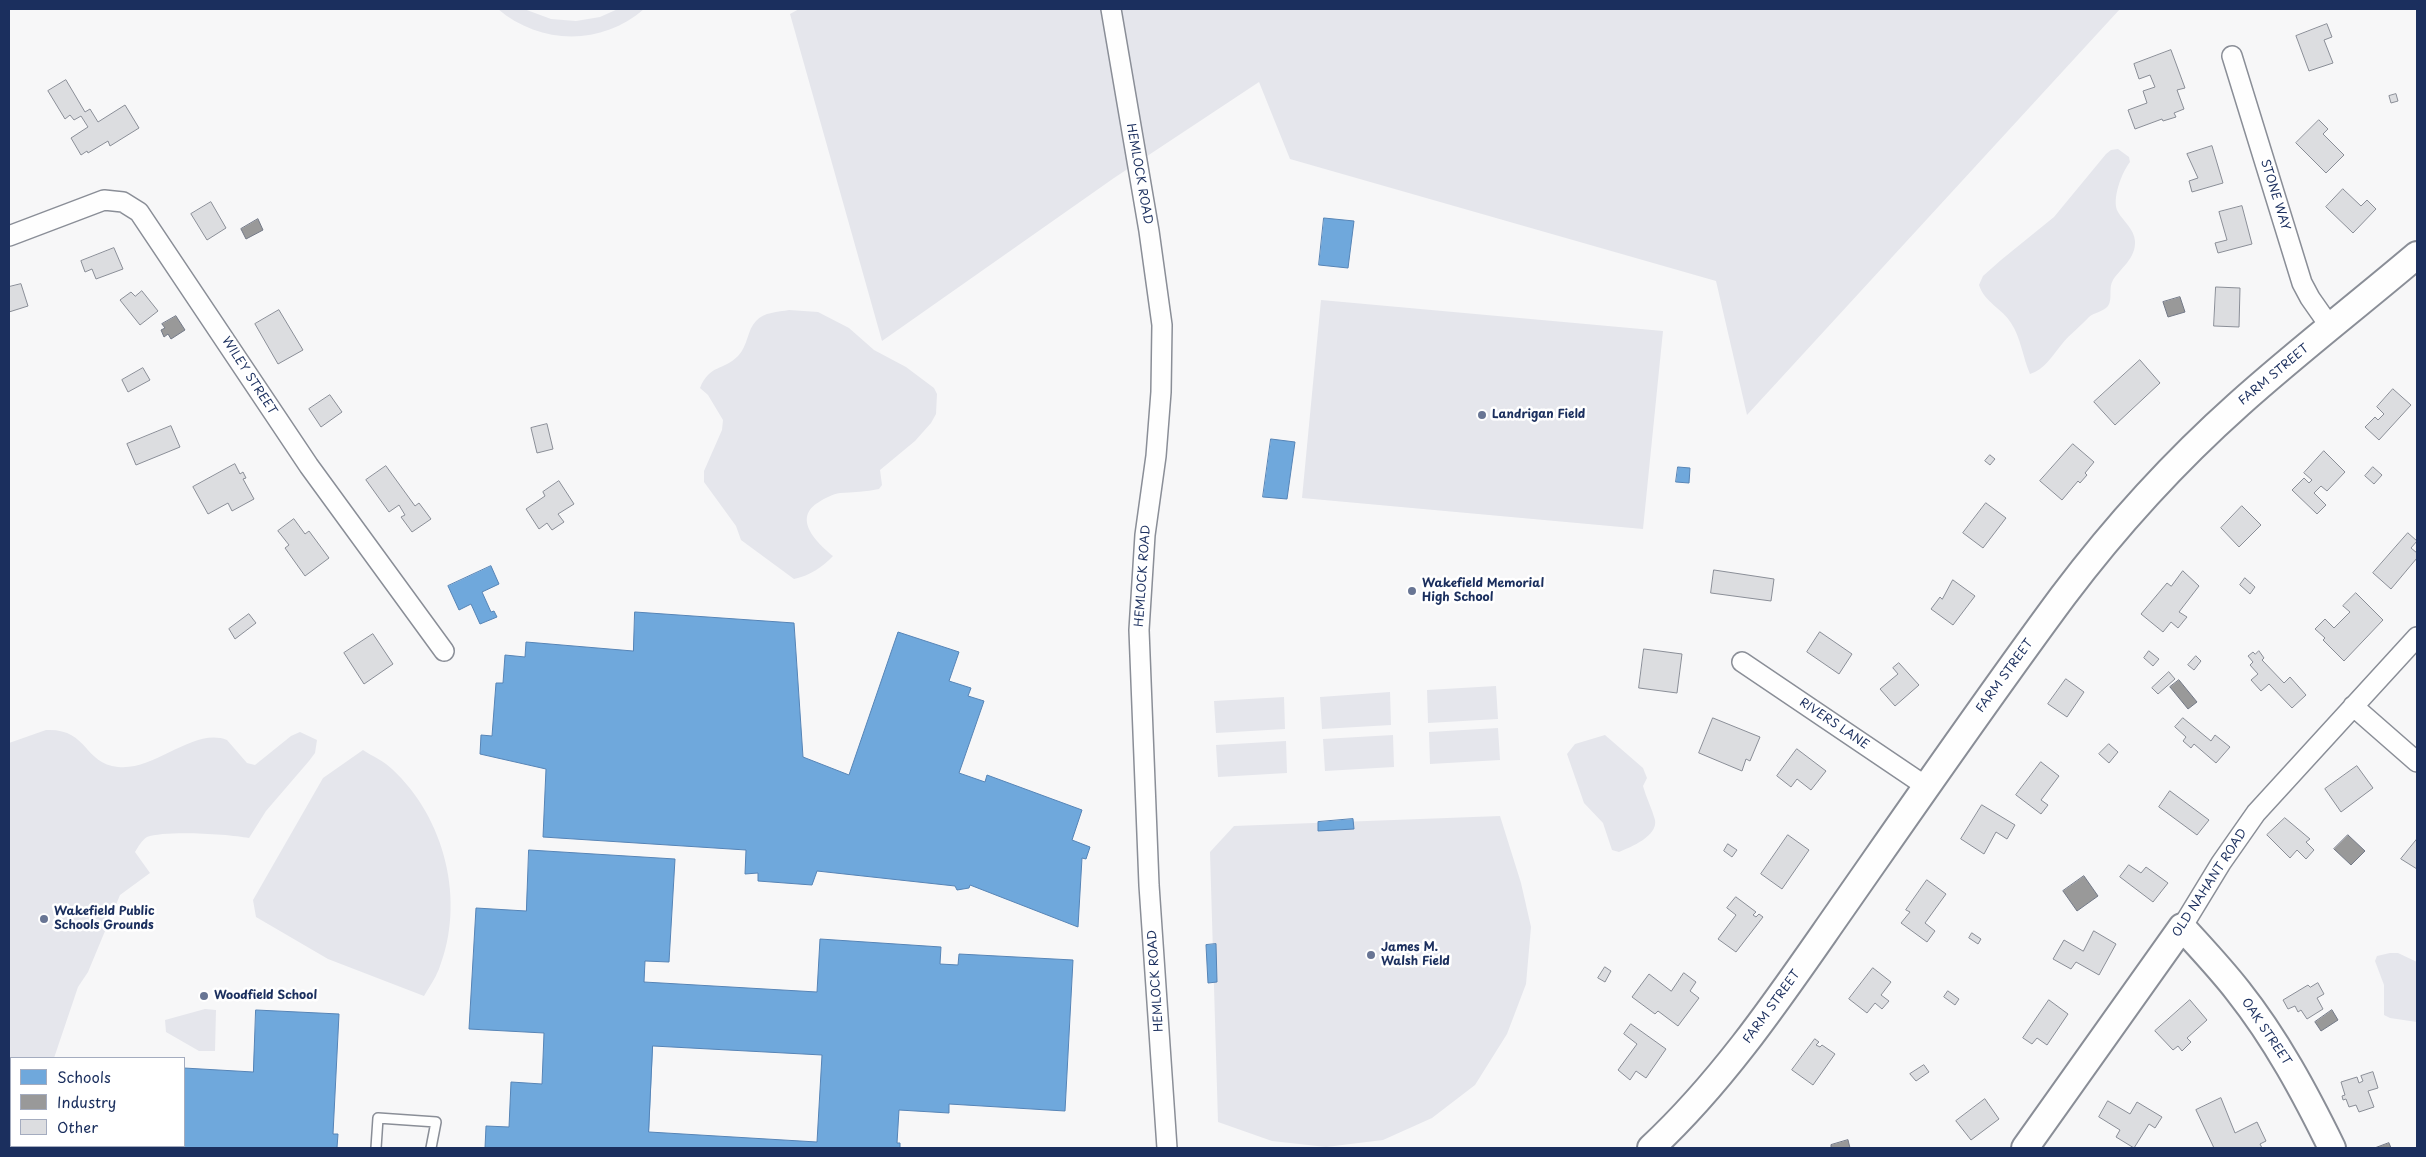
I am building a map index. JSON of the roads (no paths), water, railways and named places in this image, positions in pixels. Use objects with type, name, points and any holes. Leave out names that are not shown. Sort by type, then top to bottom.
[{"type":"main road","name":"FARM STREET","points":[[1651,1148],[1688,1113],[1750,1039],[1926,787],[2064,596],[2131,513],[2173,468],[2237,406],[2417,255]]},
{"type":"main road","name":"OLD NAHANT ROAD","points":[[2025,1148],[2182,927]]},
{"type":"main road","name":"OAK STREET","points":[[2182,927],[2237,990],[2267,1031],[2293,1074],[2332,1148]]},
{"type":"street","name":"HEMLOCK ROAD","points":[[1111,9],[1155,265],[1162,325],[1161,392],[1156,456],[1145,535],[1139,630],[1149,885],[1167,1148]]},
{"type":"street","name":"STONE WAY","points":[[2232,56],[2302,283],[2331,328]]},
{"type":"street","name":"WILEY STREET","points":[[9,236],[104,200],[123,202],[139,212],[309,466],[444,651]]},
{"type":"street","name":"OLD NAHANT ROAD","points":[[2182,927],[2221,863],[2256,813],[2417,637]]},
{"type":"street","name":"RIVERS LANE","points":[[1742,662],[1926,787]]},
{"type":"street","points":[[2353,706],[2417,762]]},
{"type":"lane","points":[[376,1148],[378,1118],[436,1122],[432,1148]]},
{"type":"place","name":"Landrigan Field","points":[[1482,415]]},
{"type":"place","name":"Wakefield Memorial High School","points":[[1412,591]]},
{"type":"place","name":"Wakefield Public Schools Grounds","points":[[44,919]]},
{"type":"place","name":"James M. Walsh Field","points":[[1371,955]]},
{"type":"place","name":"Woodfield School","points":[[204,996]]}]
